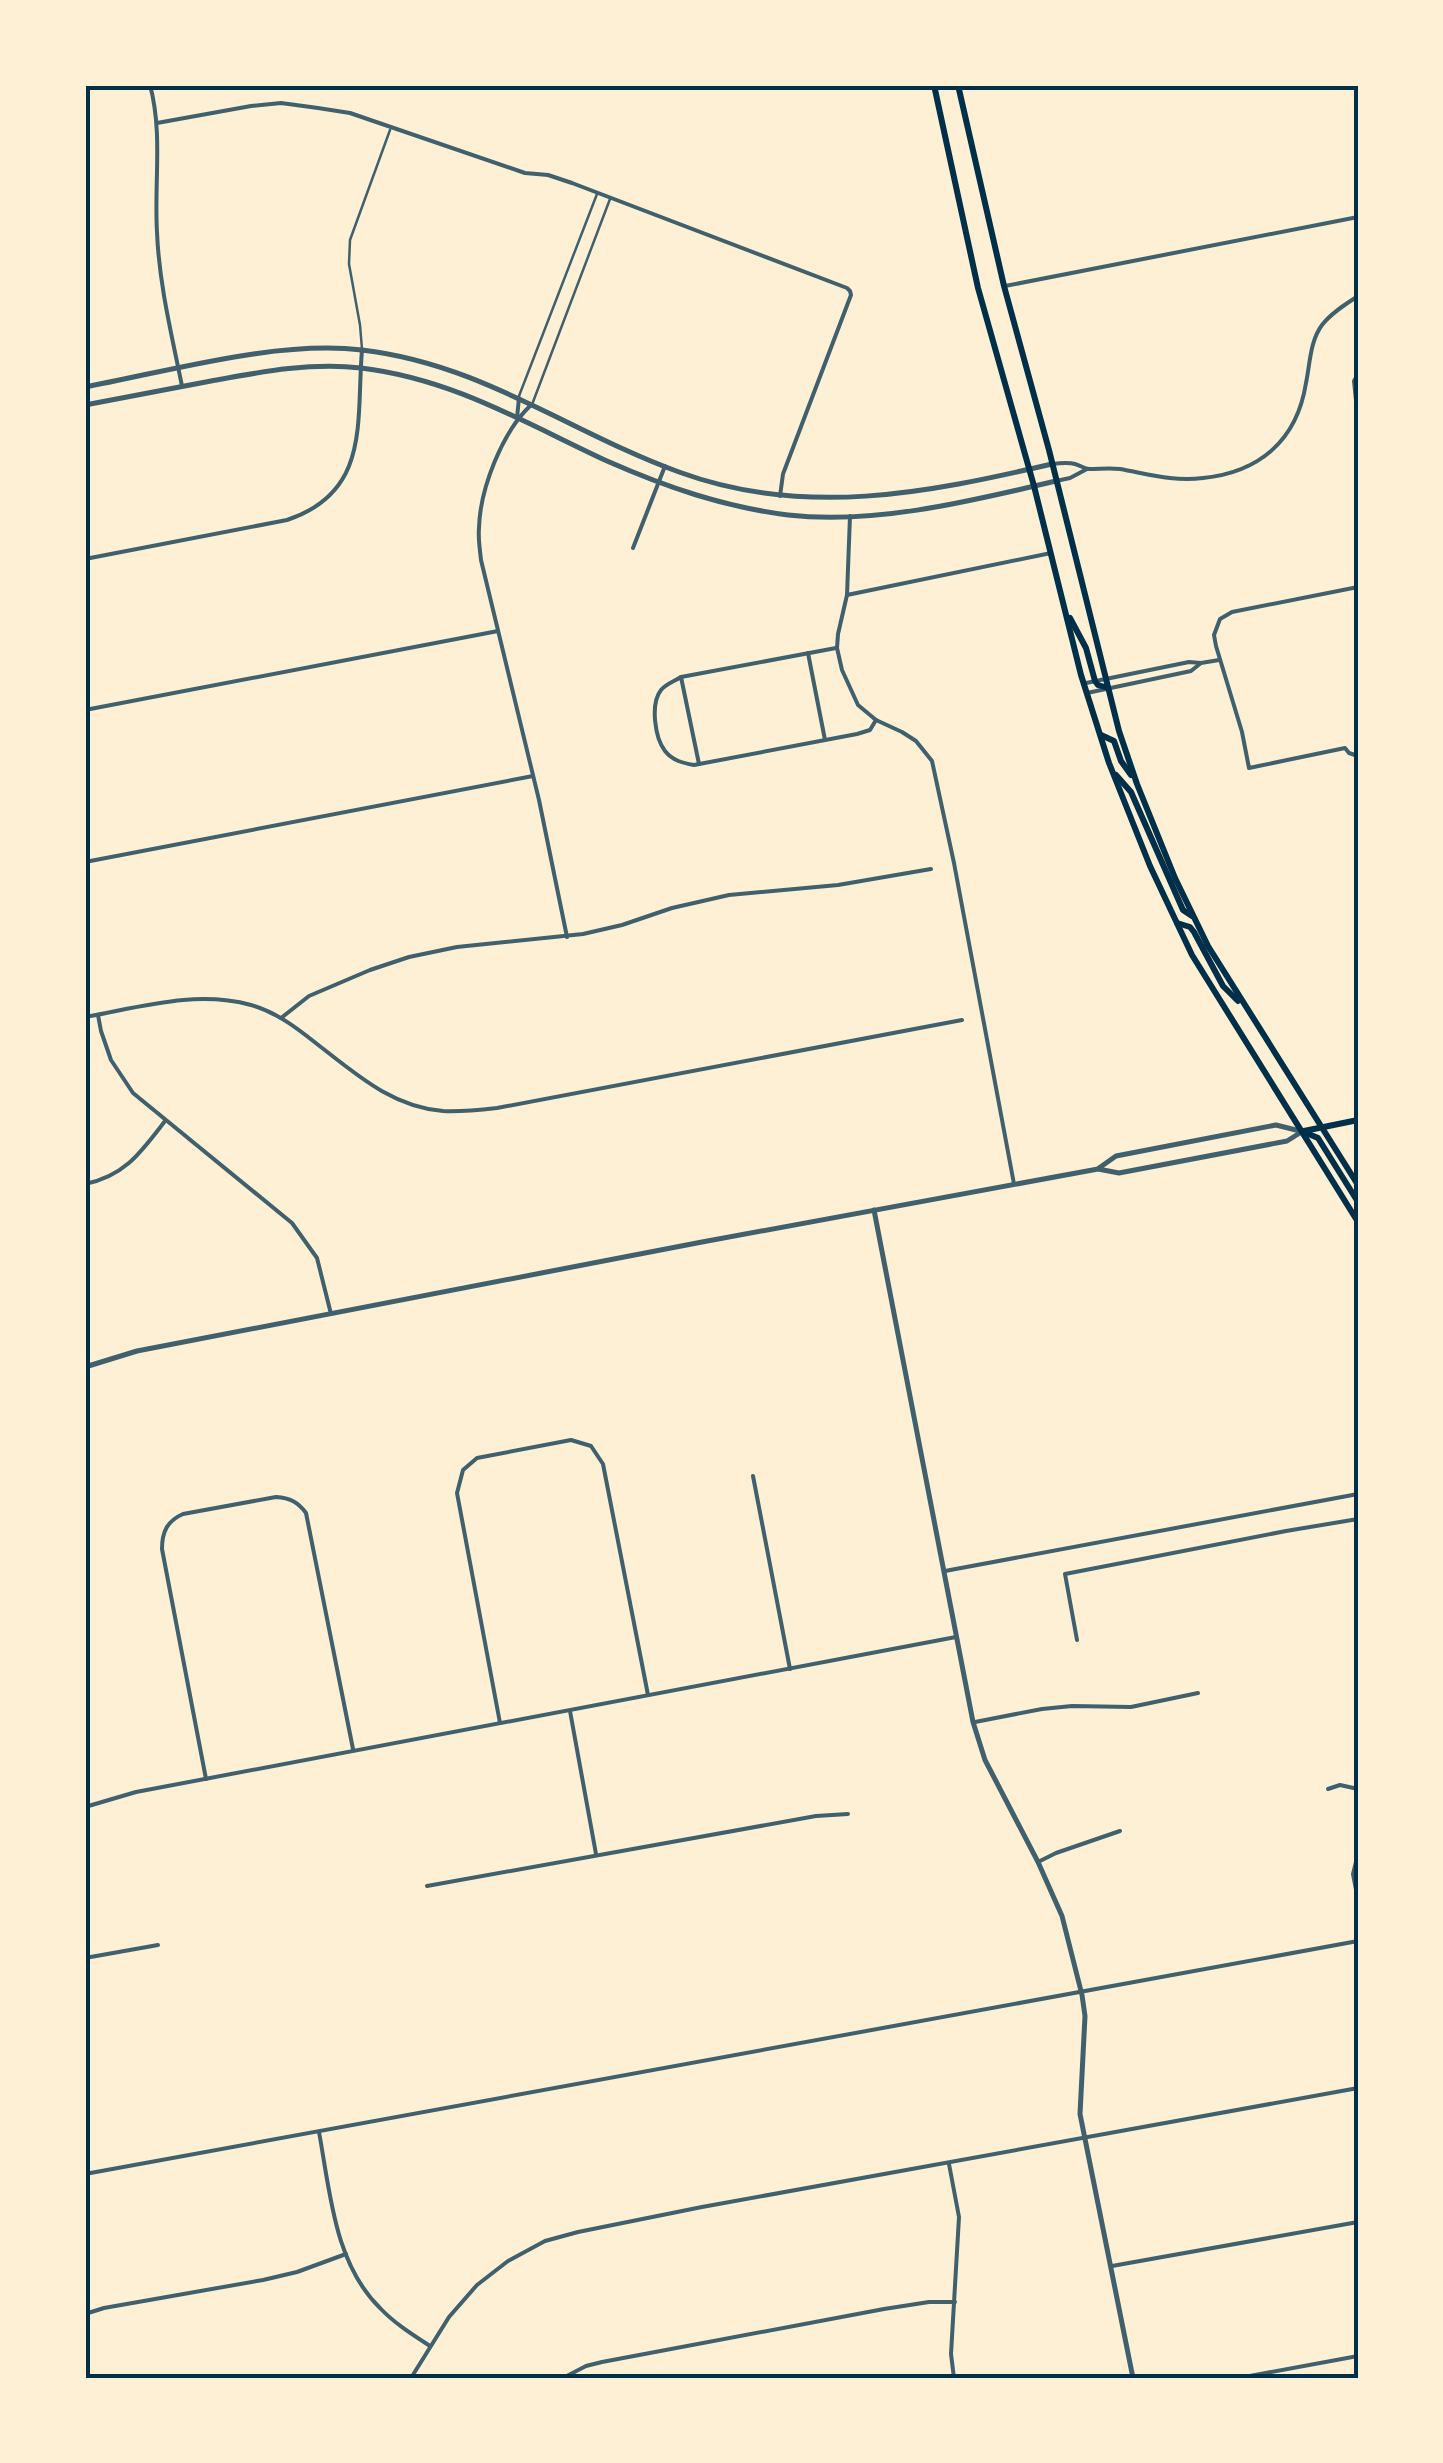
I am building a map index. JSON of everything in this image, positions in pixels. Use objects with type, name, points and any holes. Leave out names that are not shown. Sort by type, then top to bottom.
[{"type":"main road","points":[[934,85],[978,288],[1084,684],[1112,770],[1150,866],[1192,955],[1358,1222]]},
{"type":"main road","points":[[958,85],[1004,286],[1119,731],[1137,784],[1193,916],[1246,1009],[1358,1185]]},
{"type":"main road","points":[[1065,610],[1086,648],[1095,681],[1109,688]]},
{"type":"main road","points":[[1100,736],[1114,741],[1121,761],[1137,784]]},
{"type":"main road","points":[[1112,770],[1131,792],[1183,910],[1193,916]]},
{"type":"main road","points":[[1176,923],[1190,927],[1224,986],[1246,1009]]},
{"type":"main road","points":[[1303,1132],[1358,1120]]},
{"type":"main road","points":[[1303,1132],[1318,1138],[1358,1202]]},
{"type":"street","points":[[150,85],[158,122],[158,250],[182,386]]},
{"type":"street","points":[[158,122],[282,104],[350,114],[526,173],[548,175],[850,291],[783,474],[780,496]]},
{"type":"street","points":[[1004,286],[1358,217]]},
{"type":"street","points":[[85,387],[292,350],[362,350],[439,365],[664,466],[721,484],[780,496],[876,497],[1072,463],[1087,469],[1116,468],[1184,480],[1232,472],[1270,453],[1285,438],[1297,420],[1310,354],[1322,325],[1358,296]]},
{"type":"street","points":[[85,559],[286,520],[315,508],[339,485],[350,467],[361,395],[362,350]]},
{"type":"street","points":[[85,405],[293,368],[360,368],[402,374],[445,386],[657,482],[702,498],[790,515],[902,512],[1070,478],[1087,469]]},
{"type":"street","points":[[1358,374],[1354,402],[1358,420]]},
{"type":"street","points":[[517,418],[519,398]]},
{"type":"street","points":[[532,404],[508,432],[482,498],[478,530],[481,560],[568,937]]},
{"type":"street","points":[[632,548],[664,466]]},
{"type":"street","points":[[850,516],[846,595],[837,648],[842,670],[858,705],[876,720],[916,741],[935,769],[1014,1184]]},
{"type":"street","points":[[846,595],[1051,554]]},
{"type":"street","points":[[1358,586],[1225,615],[1214,635],[1218,660],[1242,732],[1248,768],[1344,748],[1358,756]]},
{"type":"street","points":[[85,710],[498,632]]},
{"type":"street","points":[[837,648],[682,677],[660,691],[655,724],[665,751],[678,762],[694,766],[870,730],[876,720]]},
{"type":"street","points":[[808,653],[825,740]]},
{"type":"street","points":[[1084,684],[1188,662],[1218,660]]},
{"type":"street","points":[[1087,694],[1190,672],[1201,663]]},
{"type":"street","points":[[682,677],[699,764]]},
{"type":"street","points":[[85,862],[533,776]]},
{"type":"street","points":[[281,1018],[309,996],[409,957],[457,947],[568,937],[729,895],[838,885],[931,869]]},
{"type":"street","points":[[85,1017],[204,997],[255,1006],[281,1018],[383,1093],[418,1106],[459,1112],[962,1020]]},
{"type":"street","points":[[98,1015],[112,1060],[133,1093],[292,1223],[317,1258],[331,1314]]},
{"type":"street","points":[[85,1184],[120,1172],[165,1121]]},
{"type":"street","points":[[1098,1169],[1116,1156],[1280,1124],[1303,1132]]},
{"type":"street","points":[[85,1367],[118,1355],[874,1210],[1098,1169],[1119,1172],[1286,1141],[1303,1132]]},
{"type":"street","points":[[874,1210],[974,1722],[985,1760],[1062,1916],[1080,1992],[1085,2016],[1080,2114],[1134,2378]]},
{"type":"street","points":[[500,1723],[457,1493],[463,1470],[477,1458],[571,1440],[591,1446],[603,1464],[648,1695]]},
{"type":"street","points":[[753,1476],[790,1669]]},
{"type":"street","points":[[944,1572],[1358,1494]]},
{"type":"street","points":[[206,1779],[162,1549],[164,1530],[172,1519],[183,1514],[276,1497],[288,1498],[306,1513],[354,1751]]},
{"type":"street","points":[[1077,1640],[1065,1574],[1358,1519]]},
{"type":"street","points":[[85,1807],[136,1792],[956,1637]]},
{"type":"street","points":[[974,1722],[1072,1706],[1131,1708],[1198,1693]]},
{"type":"street","points":[[570,1710],[596,1854]]},
{"type":"street","points":[[1328,1789],[1340,1784],[1358,1789]]},
{"type":"street","points":[[427,1886],[816,1816],[848,1814]]},
{"type":"street","points":[[1038,1862],[1120,1831]]},
{"type":"street","points":[[1358,1854],[1353,1874],[1358,1900]]},
{"type":"street","points":[[85,2174],[1358,1941]]},
{"type":"street","points":[[85,1958],[158,1945]]},
{"type":"street","points":[[412,2378],[449,2317],[477,2285],[508,2261],[545,2242],[702,2207],[1358,2088]]},
{"type":"street","points":[[319,2132],[336,2224],[353,2274],[380,2308],[430,2346]]},
{"type":"street","points":[[949,2163],[959,2218],[951,2354],[954,2378]]},
{"type":"street","points":[[1111,2266],[1358,2222]]},
{"type":"street","points":[[85,2314],[263,2280],[346,2254]]},
{"type":"street","points":[[563,2378],[602,2362],[928,2302],[955,2302]]},
{"type":"street","points":[[1239,2378],[1358,2356]]},
{"type":"lane","points":[[362,350],[349,264],[350,240],[392,127]]},
{"type":"lane","points":[[519,398],[598,193]]},
{"type":"lane","points":[[532,404],[610,198]]}]
